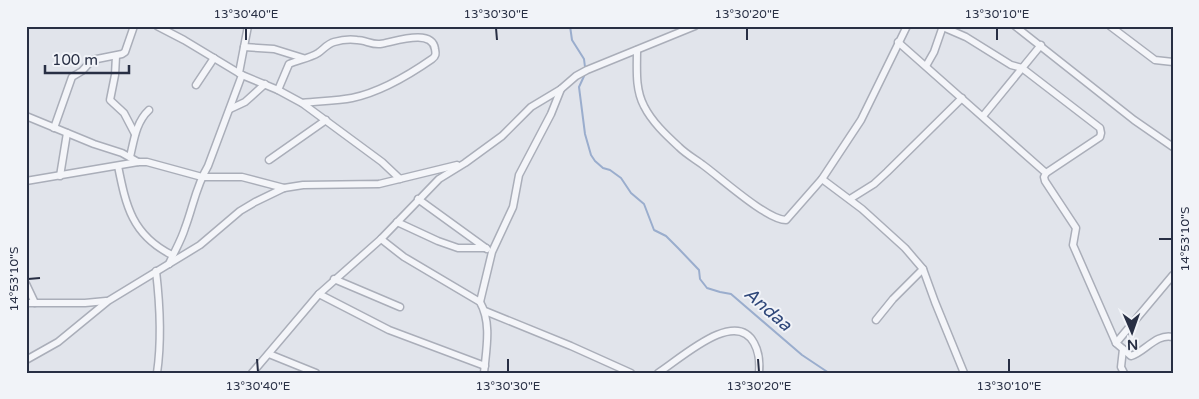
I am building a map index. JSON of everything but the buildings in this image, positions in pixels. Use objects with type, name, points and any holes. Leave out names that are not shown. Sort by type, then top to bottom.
[{"type":"street","points":[[54,128],[72,77],[82,71],[92,60],[116,56],[125,52],[134,26]]},
{"type":"street","points":[[156,26],[241,74],[278,90],[302,104],[382,162],[400,179]]},
{"type":"street","points":[[169,264],[184,231],[193,199],[230,109],[241,74],[248,26]]},
{"type":"street","points":[[252,373],[319,294],[381,239],[439,179],[502,136],[531,107],[561,89],[576,76],[695,26]]},
{"type":"street","points":[[637,50],[637,82],[643,104],[651,119],[691,158],[702,164],[757,206],[780,220],[786,220],[822,179],[861,120],[907,26]]},
{"type":"street","points":[[1015,26],[1134,120],[1173,147]]},
{"type":"street","points":[[1110,26],[1155,60],[1173,62]]},
{"type":"street","points":[[926,66],[934,52],[943,27],[966,37],[1011,65],[1022,68],[1100,128],[1102,133],[1100,137],[1046,173],[1045,181],[1076,228],[1074,245],[1116,343],[1131,356],[1136,355],[1161,338],[1173,337]]},
{"type":"street","points":[[278,90],[289,64],[319,52],[333,42],[358,40],[379,44],[400,40],[428,39],[433,41],[436,52],[435,57],[411,74],[366,94],[351,98],[302,104]]},
{"type":"street","points":[[898,42],[1046,173]]},
{"type":"street","points":[[983,116],[1040,45]]},
{"type":"street","points":[[244,47],[274,49],[304,58]]},
{"type":"street","points":[[116,56],[115,75],[110,100],[124,113],[136,134]]},
{"type":"street","points":[[196,85],[214,58]]},
{"type":"street","points":[[230,109],[245,102],[264,84]]},
{"type":"street","points":[[480,302],[489,250],[513,207],[519,175],[551,114],[561,89]]},
{"type":"street","points":[[850,199],[874,184],[962,98]]},
{"type":"street","points":[[130,157],[142,118],[149,110]]},
{"type":"street","points":[[26,116],[130,157],[138,162]]},
{"type":"street","points":[[269,160],[326,120]]},
{"type":"street","points":[[60,176],[67,133]]},
{"type":"street","points":[[26,181],[147,162],[202,177],[242,177],[284,188]]},
{"type":"street","points":[[26,360],[58,342],[108,301],[200,244],[240,211],[284,188],[303,185],[380,184],[465,163]]},
{"type":"street","points":[[118,166],[127,207],[132,218],[148,239],[172,255]]},
{"type":"street","points":[[822,179],[850,199],[906,248],[923,269],[964,373]]},
{"type":"street","points":[[418,199],[489,250]]},
{"type":"street","points":[[396,222],[458,248],[489,250]]},
{"type":"street","points":[[319,294],[389,330],[484,369],[488,340],[486,311],[480,302],[404,257],[381,239]]},
{"type":"street","points":[[876,320],[893,299],[923,269]]},
{"type":"street","points":[[156,271],[160,301],[157,373]]},
{"type":"street","points":[[1116,343],[1173,275]]},
{"type":"street","points":[[334,279],[400,307]]},
{"type":"street","points":[[26,284],[35,303]]},
{"type":"street","points":[[26,303],[108,301]]},
{"type":"street","points":[[486,311],[631,373]]},
{"type":"street","points":[[658,373],[702,342],[720,333],[729,331],[742,332],[752,338],[758,351],[759,373]]},
{"type":"street","points":[[1123,349],[1122,367],[1124,373]]},
{"type":"street","points":[[269,354],[316,373]]},
{"type":"waterway","name":"Andaa","points":[[570,26],[572,40],[584,59],[585,67]]},
{"type":"waterway","name":"Andaa","points":[[585,74],[579,87],[585,134],[591,155],[595,161],[621,178],[631,193],[644,204],[654,230],[666,236],[699,270],[700,279],[707,288],[731,294],[802,355],[829,373]]}]
